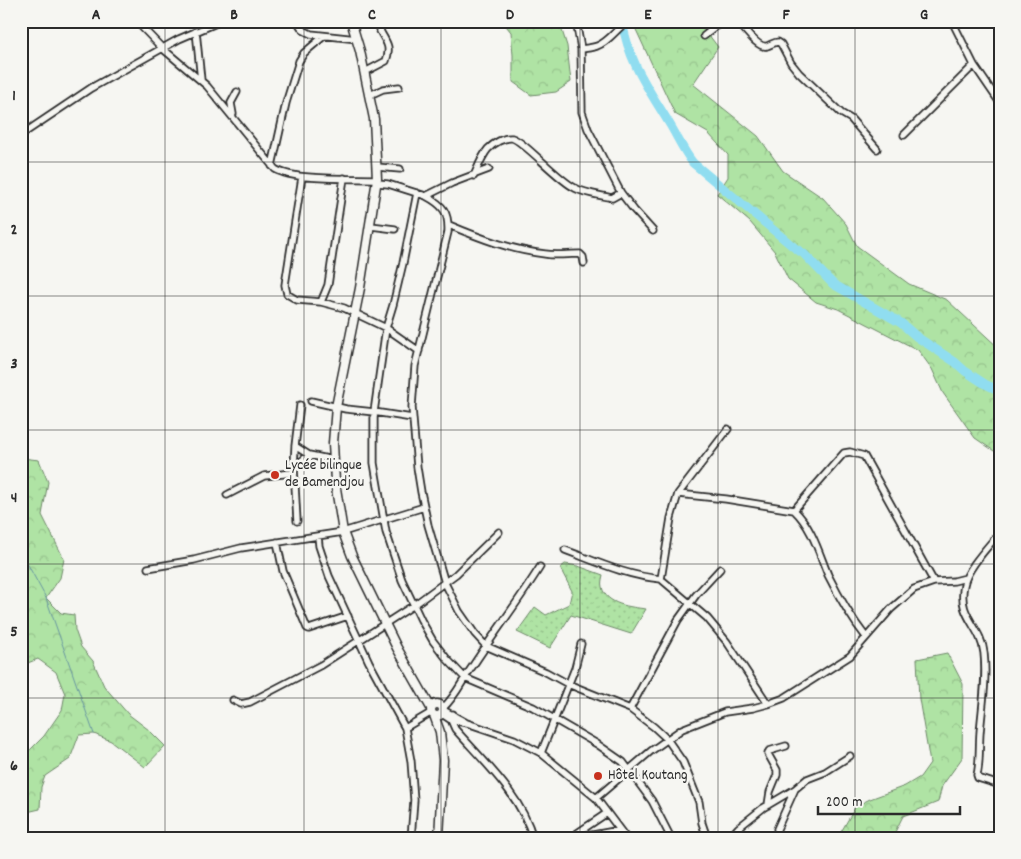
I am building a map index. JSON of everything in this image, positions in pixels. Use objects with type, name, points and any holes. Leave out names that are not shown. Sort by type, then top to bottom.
[{"type":"main road","points":[[351,21],[365,72],[374,119],[377,181],[371,226],[336,407],[333,460],[343,532],[352,556],[410,672],[438,711],[443,771],[439,838]]},
{"type":"street","points":[[136,21],[162,48],[201,80],[272,166],[285,174],[377,181],[426,196],[439,202],[442,206],[447,214],[449,225],[447,240],[428,308],[419,351],[414,378],[412,418],[416,467],[424,507],[445,583],[459,611],[486,646],[546,672],[568,684],[630,709],[654,727],[666,739],[683,762],[702,803],[702,823],[707,838]]},
{"type":"street","points":[[21,135],[91,88],[162,48],[220,21]]},
{"type":"street","points":[[296,21],[305,32],[357,40]]},
{"type":"street","points":[[365,72],[386,61],[389,47],[380,31],[383,21]]},
{"type":"street","points":[[576,21],[581,49],[582,112],[588,129],[621,193],[653,230]]},
{"type":"street","points":[[581,49],[604,42],[628,21]]},
{"type":"street","points":[[702,21],[711,28]]},
{"type":"street","points":[[704,36],[711,28],[723,21]]},
{"type":"street","points":[[737,21],[747,30],[757,44],[761,46],[778,42],[781,44],[791,63],[799,73],[841,113],[851,119],[877,149]]},
{"type":"street","points":[[952,21],[974,66],[1000,103]]},
{"type":"street","points":[[196,31],[201,80]]},
{"type":"street","points":[[272,166],[288,95],[299,61],[304,53],[324,36]]},
{"type":"street","points":[[904,135],[974,66]]},
{"type":"street","points":[[370,95],[383,89],[399,87]]},
{"type":"street","points":[[234,118],[231,103],[237,92]]},
{"type":"street","points":[[474,176],[488,149],[496,142],[512,138],[574,188],[612,198],[621,193]]},
{"type":"street","points":[[377,167],[400,169]]},
{"type":"street","points":[[426,196],[452,183],[489,170]]},
{"type":"street","points":[[302,176],[287,294],[297,300],[321,302],[355,313],[386,328],[419,351]]},
{"type":"street","points":[[321,302],[328,285],[344,178]]},
{"type":"street","points":[[416,193],[404,263],[394,305],[386,328],[374,412],[374,463],[386,532],[402,580],[433,641],[465,678],[533,707],[614,755],[630,770],[652,801],[671,838]]},
{"type":"street","points":[[449,225],[496,244],[520,250],[547,254],[580,254],[583,257],[584,263]]},
{"type":"street","points":[[371,226],[395,229]]},
{"type":"street","points":[[311,401],[336,407],[412,418]]},
{"type":"street","points":[[297,521],[293,470],[300,405]]},
{"type":"street","points":[[662,579],[671,518],[678,494],[728,429]]},
{"type":"street","points":[[295,446],[309,455],[333,460]]},
{"type":"street","points":[[794,510],[844,453],[850,452],[864,456],[934,582]]},
{"type":"street","points":[[228,495],[264,476],[293,470],[309,455]]},
{"type":"street","points":[[678,494],[726,499],[794,510],[801,516],[807,527],[849,616],[866,637]]},
{"type":"street","points":[[148,568],[194,560],[240,548],[343,532],[424,507]]},
{"type":"street","points":[[233,700],[242,704],[250,702],[321,665],[445,583],[473,559],[498,532]]},
{"type":"street","points":[[1000,532],[966,578],[963,587],[963,605],[966,615],[982,640],[984,652],[984,694],[977,775],[978,778],[1000,785]]},
{"type":"street","points":[[318,536],[322,559],[358,639],[405,728],[411,761],[414,800],[411,838]]},
{"type":"street","points":[[276,542],[283,571],[307,628],[309,629],[348,616]]},
{"type":"street","points":[[565,550],[605,566],[650,578],[662,579],[707,618],[726,642],[768,704]]},
{"type":"street","points":[[405,728],[438,711],[455,695],[486,646],[520,600],[540,567]]},
{"type":"street","points":[[630,709],[689,603],[720,569]]},
{"type":"street","points":[[596,798],[666,739],[682,729],[717,714],[768,704],[784,698],[850,656],[891,609],[914,589],[934,582],[966,578]]},
{"type":"street","points":[[541,753],[578,658],[580,644]]},
{"type":"street","points":[[438,711],[514,739],[541,753],[596,798],[626,838]]},
{"type":"street","points":[[452,717],[455,728],[499,778],[515,800],[533,838]]},
{"type":"street","points":[[768,805],[777,770],[768,754],[769,751],[786,746]]},
{"type":"street","points":[[729,838],[738,828],[768,805],[795,790],[807,778],[825,772],[850,756]]},
{"type":"street","points":[[777,829],[795,790]]},
{"type":"street","points":[[570,838],[607,813]]},
{"type":"street","points":[[576,838],[620,830]]},
{"type":"green space","points":[[502,21],[559,21],[567,46],[571,82],[556,92],[531,95],[513,82],[511,32]]},
{"type":"green space","points":[[632,21],[693,21],[705,30],[718,47],[693,84],[758,136],[783,171],[823,198],[846,224],[857,246],[909,284],[947,300],[1000,349],[1000,455],[975,438],[943,393],[932,369],[918,350],[838,309],[816,302],[788,279],[775,252],[750,222],[717,194],[728,177],[728,155],[708,133],[675,114]]},
{"type":"green space","points":[[21,455],[22,458],[39,460],[48,482],[42,515],[64,559],[60,578],[46,598],[61,613],[74,615],[75,630],[81,647],[93,661],[104,686],[128,714],[149,730],[165,746],[145,767],[111,741],[94,734],[79,735],[70,759],[45,776],[41,787],[40,809],[27,812],[21,816],[21,759],[44,736],[62,710],[65,694],[56,672],[38,659],[25,664],[21,662],[21,629],[25,624],[21,612]]},
{"type":"green space","points":[[565,564],[578,566],[603,575],[602,587],[608,598],[620,604],[646,609],[631,634],[571,615],[550,648],[517,632],[535,607],[546,615],[569,604],[572,591],[560,568]]},
{"type":"green space","points":[[947,653],[963,684],[962,758],[942,786],[938,802],[903,816],[892,838],[832,838],[841,832],[856,806],[905,786],[920,777],[930,763],[919,699],[917,659]]},
{"type":"waterway","points":[[622,21],[634,63],[693,163],[804,254],[833,284],[901,323],[917,337],[955,362],[965,371],[1000,391]]},
{"type":"waterway","points":[[21,552],[46,598],[94,734]]},
{"type":"place","name":"Lycée bilingue de Bamendjou","points":[[275,475]]},
{"type":"place","name":"Hôtel Koutang","points":[[598,776]]}]
